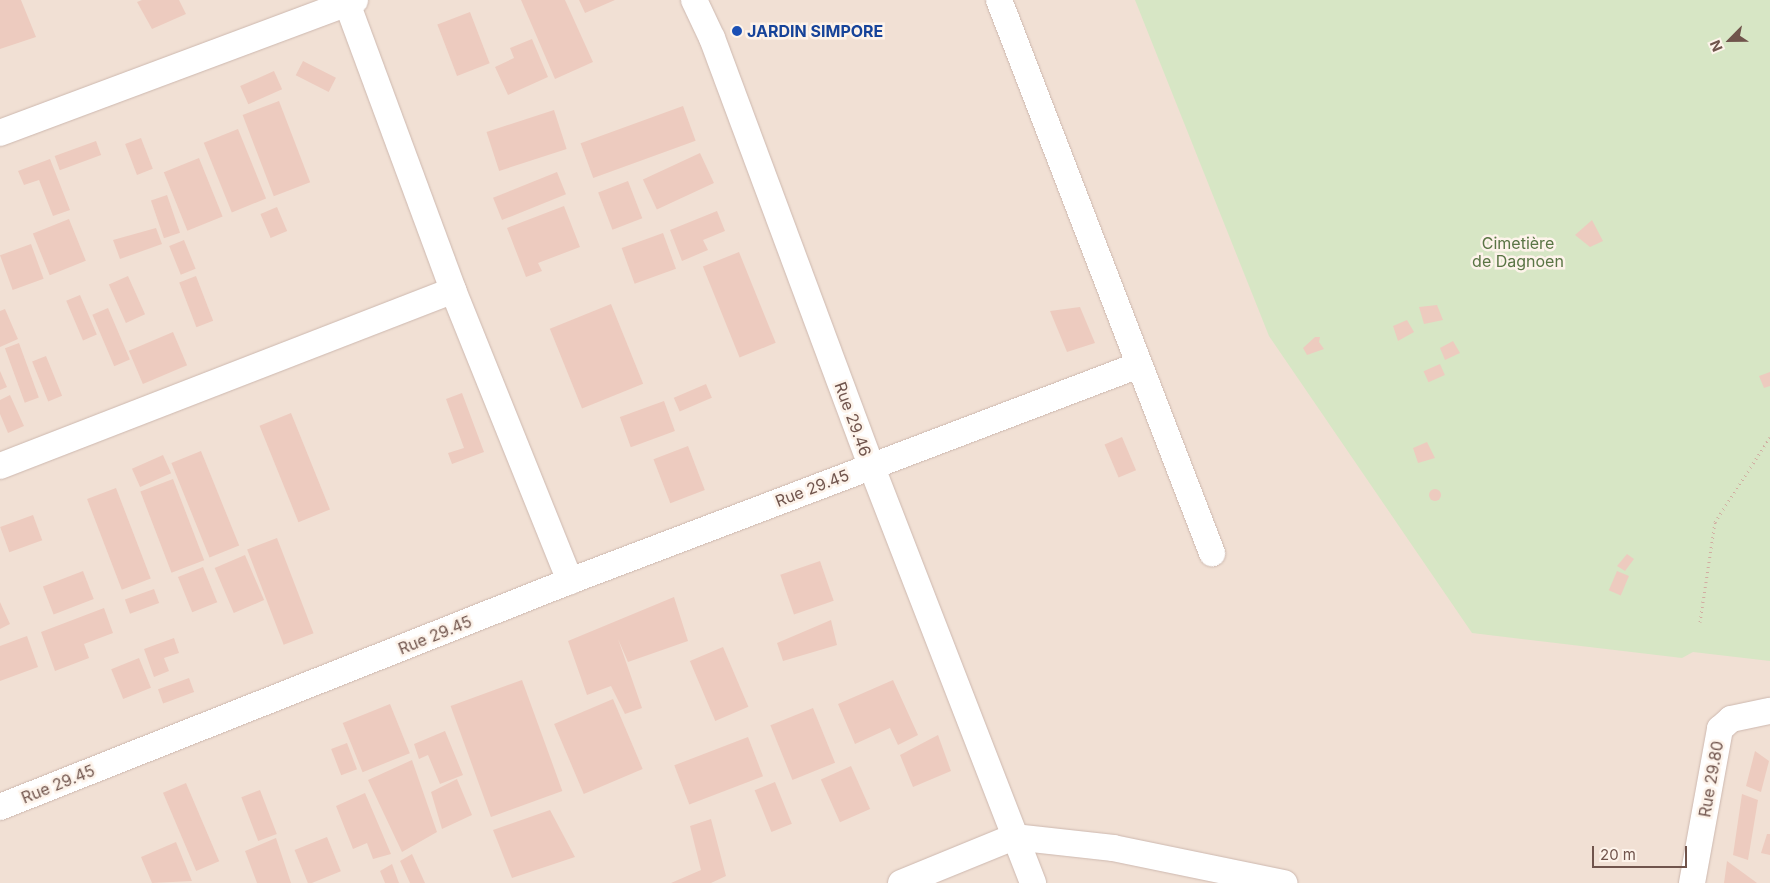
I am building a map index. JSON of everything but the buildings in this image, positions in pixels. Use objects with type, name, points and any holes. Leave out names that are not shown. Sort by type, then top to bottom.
[{"type":"street","name":"Rue 29.46","points":[[694,0],[712,38],[871,466],[1033,883]]},
{"type":"street","points":[[999,0],[1212,553]]},
{"type":"street","points":[[0,133],[351,2],[453,290],[570,581]]},
{"type":"street","points":[[0,466],[453,290]]},
{"type":"street","name":"Rue 29.45","points":[[0,807],[570,581],[1139,365]]},
{"type":"street","name":"Rue 29.80","points":[[1692,883],[1720,729],[1731,718],[1770,711]]},
{"type":"street","points":[[901,883],[1014,837],[1113,848],[1284,883]]},
{"type":"path","points":[[1700,622],[1715,522],[1770,437]]},
{"type":"shaded area","points":[[0,0],[1770,0],[1770,883],[0,883]]},
{"type":"green space","name":"Cimetière de Dagnoen","points":[[1135,0],[1770,0],[1770,661],[1693,652],[1682,658],[1472,633],[1269,336]]},
{"type":"place","name":"JARDIN SIMPORE","points":[[737,31]]}]
